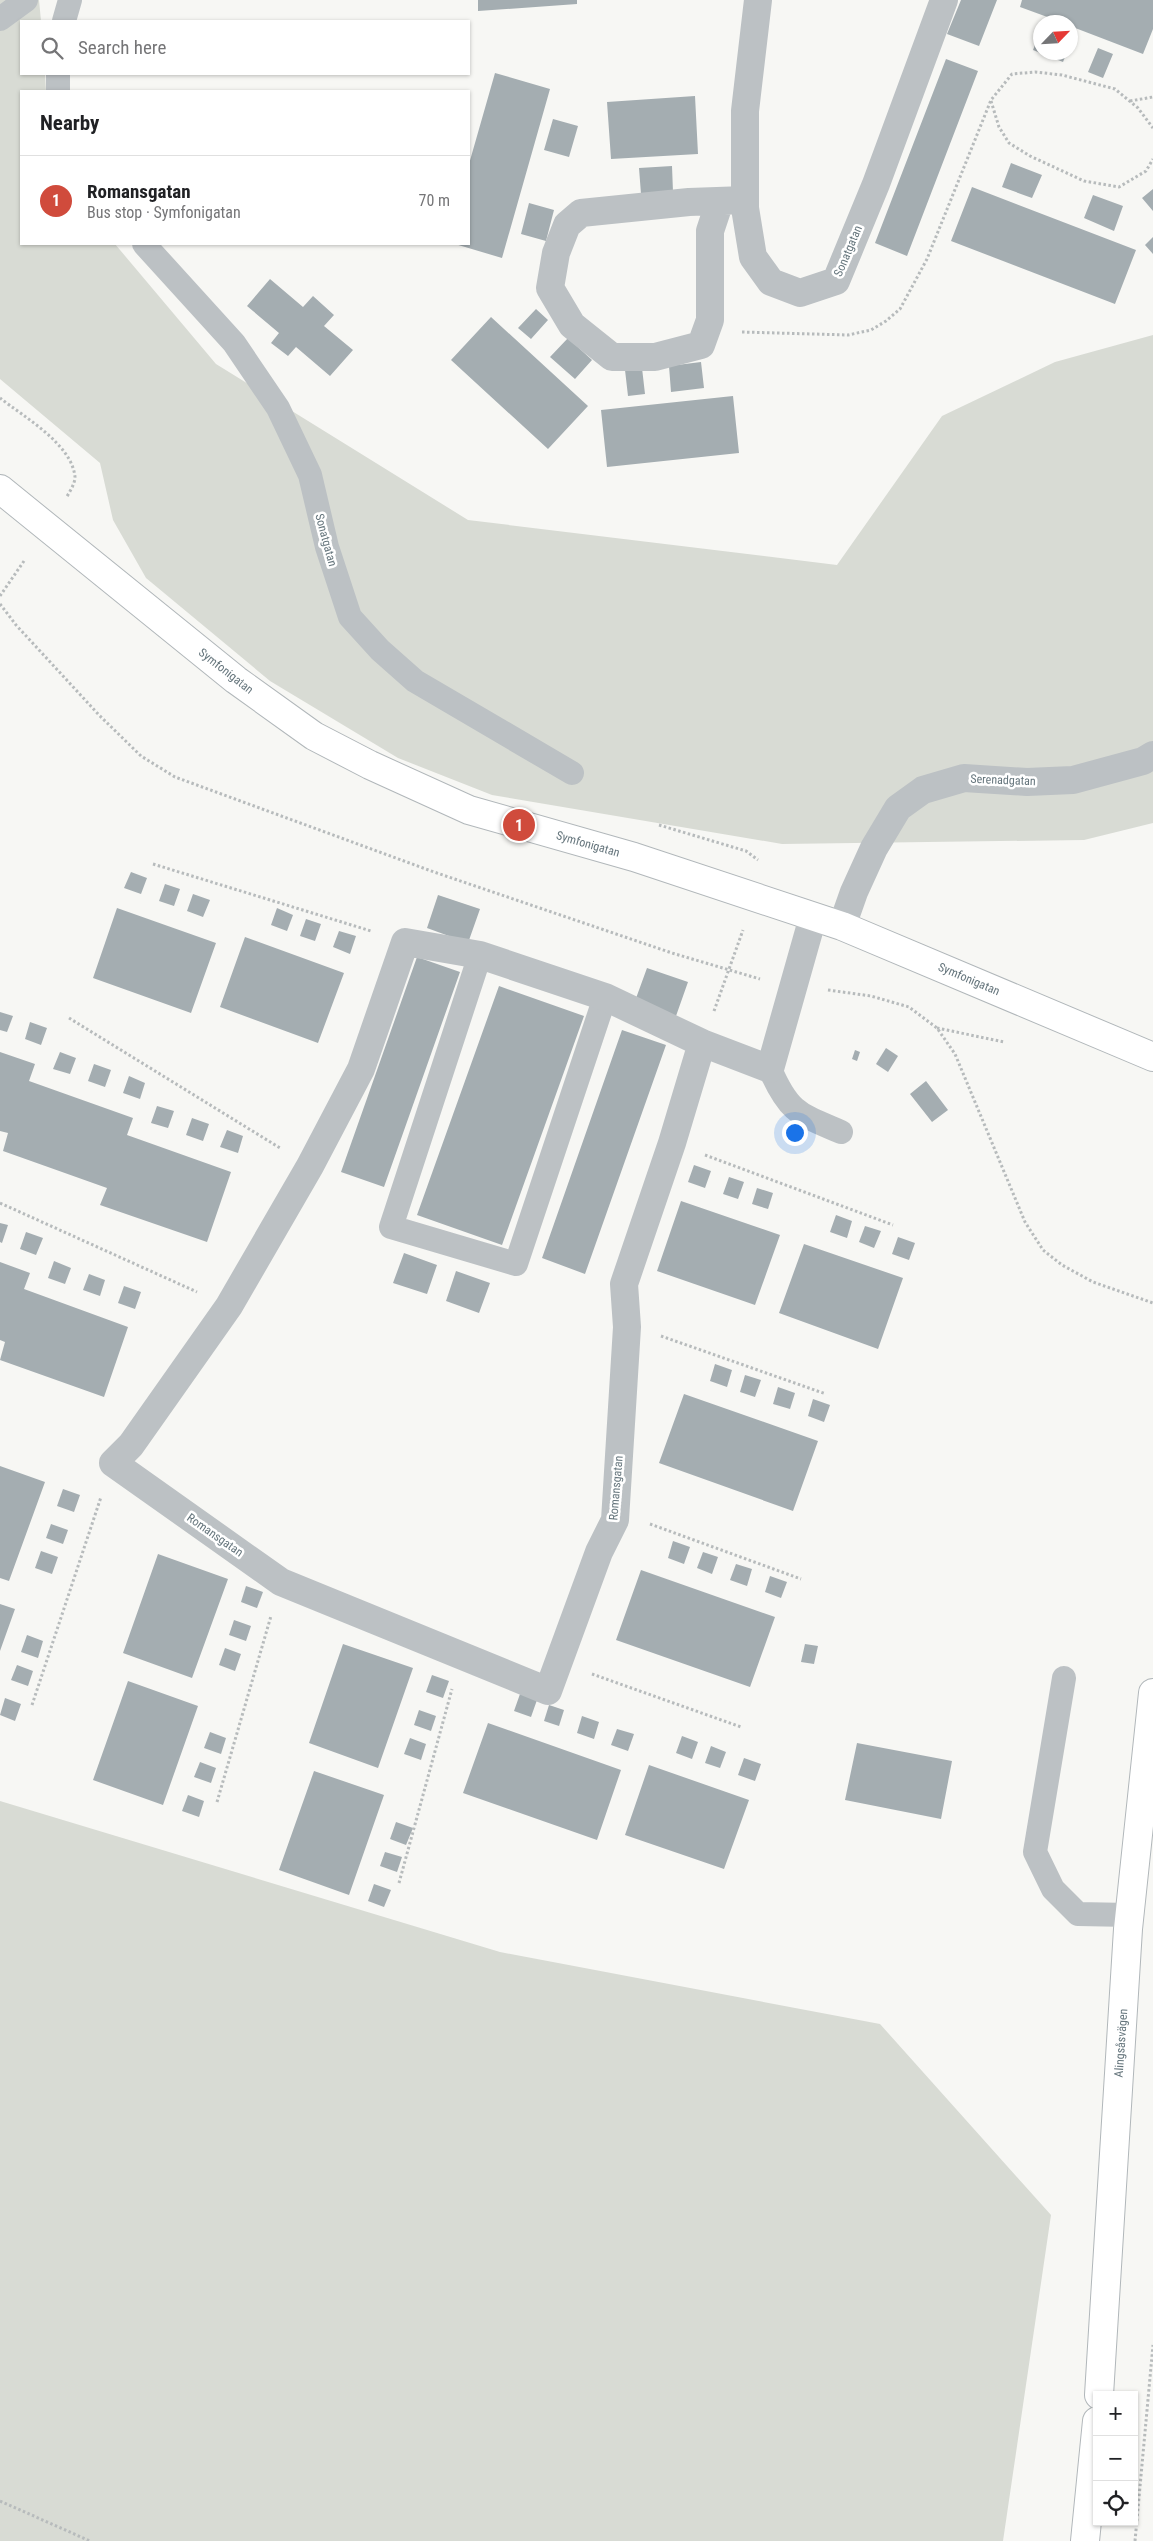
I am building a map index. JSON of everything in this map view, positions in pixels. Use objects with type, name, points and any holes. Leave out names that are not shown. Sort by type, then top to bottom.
[{"type":"street","name":"Sonatgatan","points":[[758,0],[732,200],[753,257],[771,282],[800,293],[836,281],[876,184],[944,0]]},
{"type":"street","points":[[732,200],[710,231],[710,320],[701,345],[655,357],[612,357],[572,325],[550,288],[556,253],[567,225],[581,213],[732,200]]},
{"type":"street","name":"Symfonigatan","points":[[0,489],[236,680],[314,736],[370,765],[468,810],[634,857],[842,926],[1153,1057]]},
{"type":"street","name":"Serenadgatan","points":[[842,926],[854,892],[874,848],[898,808],[923,790],[964,778],[1027,782],[1074,780],[1143,761],[1153,755]]},
{"type":"street","points":[[113,1463],[131,1445],[229,1306],[310,1166],[361,1069],[405,942],[480,955],[605,997],[702,1043],[770,1069],[813,916]]},
{"type":"street","name":"Romansgatan","points":[[113,1463],[281,1582],[548,1691],[599,1552],[615,1520],[627,1327],[624,1284],[672,1143],[702,1043]]},
{"type":"street","name":"Alingsåsvägen","points":[[1099,2391],[1130,1915],[1153,1693]]},
{"type":"street","points":[[1085,2541],[1096,2436]]},
{"type":"lane","points":[[0,19],[26,0]]},
{"type":"lane","points":[[64,20],[70,0]]},
{"type":"lane","points":[[58,75],[58,90]]},
{"type":"lane","name":"Sonatgatan","points":[[145,245],[234,343],[278,408],[310,475],[327,547],[350,617],[380,650],[415,681],[572,772]]},
{"type":"lane","points":[[480,955],[391,1227],[516,1264],[605,997]]},
{"type":"lane","points":[[770,1069],[780,1094],[800,1115],[841,1132]]},
{"type":"lane","points":[[1064,1678],[1036,1852],[1053,1889],[1078,1914],[1130,1915]]},
{"type":"path","points":[[706,330],[778,335],[848,335],[871,330],[886,322],[900,309],[927,259],[991,100],[1012,74],[1035,72],[1062,75],[1114,89],[1138,108],[1153,128]]},
{"type":"path","points":[[1130,101],[1153,97]]},
{"type":"path","points":[[991,100],[999,127],[1009,143],[1030,156],[1084,181],[1119,187],[1146,171],[1153,159]]},
{"type":"path","points":[[0,398],[63,448],[70,461],[75,479],[63,504]]},
{"type":"path","points":[[0,596],[24,561]]},
{"type":"path","points":[[0,604],[16,625],[99,716],[141,756],[175,777],[434,872],[730,971],[793,985],[870,996],[909,1007],[936,1028],[955,1054],[1026,1222],[1043,1250],[1062,1265],[1093,1282],[1153,1303]]},
{"type":"path","points":[[153,864],[405,942]]},
{"type":"path","points":[[702,1043],[730,971],[754,898]]},
{"type":"path","points":[[69,1018],[310,1166]]},
{"type":"path","points":[[936,1028],[1004,1042]]},
{"type":"path","points":[[672,1143],[893,1224]]},
{"type":"path","points":[[0,1203],[229,1306]]},
{"type":"path","points":[[627,1327],[659,1335],[826,1394]]},
{"type":"path","points":[[32,1705],[113,1463]]},
{"type":"path","points":[[615,1520],[644,1522],[802,1579]]},
{"type":"path","points":[[217,1802],[281,1582]]},
{"type":"path","points":[[398,1883],[461,1655]]},
{"type":"path","points":[[559,1662],[741,1727]]},
{"type":"path","points":[[1135,2541],[1153,2345]]},
{"type":"path","points":[[0,2501],[90,2541]]},
{"type":"shaded area","points":[[0,0],[39,0],[41,20],[20,20],[20,75],[45,75],[46,90],[20,90],[20,245],[116,245],[216,364],[468,520],[837,565],[942,416],[1055,362],[1153,335],[1153,823],[1084,840],[782,844],[492,795],[398,758],[270,681],[146,578],[113,520],[100,463],[0,379]]},
{"type":"shaded area","points":[[0,1801],[500,1952],[880,2024],[1051,2215],[1003,2541],[0,2541]]},
{"type":"building","points":[[478,0],[577,0],[577,4],[478,11]]},
{"type":"building","points":[[961,0],[997,0],[979,46],[947,34]]},
{"type":"building","points":[[1022,0],[1153,0],[1153,29],[1143,54],[1078,29],[1078,15],[1042,15],[1020,7]]},
{"type":"building","points":[[1098,48],[1113,54],[1103,78],[1088,72]]},
{"type":"building","points":[[946,59],[978,71],[907,256],[875,243]]},
{"type":"building","points":[[495,73],[550,89],[502,258],[458,245],[470,245],[470,160]]},
{"type":"building","points":[[695,96],[698,154],[611,159],[607,102]]},
{"type":"building","points":[[553,119],[578,126],[569,157],[544,150]]},
{"type":"building","points":[[1011,163],[1042,175],[1032,198],[1002,187]]},
{"type":"building","points":[[672,166],[673,192],[641,194],[639,168]]},
{"type":"building","points":[[972,187],[1136,250],[1115,304],[951,241]]},
{"type":"building","points":[[1153,189],[1153,211],[1142,198]]},
{"type":"building","points":[[1093,195],[1123,206],[1114,231],[1084,218]]},
{"type":"building","points":[[529,203],[554,210],[546,241],[521,234]]},
{"type":"building","points":[[1153,237],[1153,254],[1145,245]]},
{"type":"building","points":[[270,279],[303,307],[313,296],[334,315],[324,326],[353,350],[330,376],[296,347],[288,356],[271,343],[279,333],[247,306]]},
{"type":"building","points":[[536,309],[548,320],[531,339],[518,328]]},
{"type":"building","points":[[491,317],[588,406],[548,449],[451,360]]},
{"type":"building","points":[[568,338],[592,360],[575,379],[550,357]]},
{"type":"building","points":[[701,362],[704,388],[671,392],[669,366]]},
{"type":"building","points":[[642,368],[645,394],[628,396],[625,370]]},
{"type":"building","points":[[733,396],[739,453],[607,467],[601,410]]},
{"type":"building","points":[[131,872],[147,878],[141,894],[124,888]]},
{"type":"building","points":[[165,884],[180,889],[174,906],[159,901]]},
{"type":"building","points":[[193,894],[210,900],[203,917],[187,911]]},
{"type":"building","points":[[438,895],[480,909],[468,943],[427,928]]},
{"type":"building","points":[[117,908],[216,943],[191,1013],[93,978]]},
{"type":"building","points":[[277,908],[293,915],[287,931],[271,925]]},
{"type":"building","points":[[306,919],[321,924],[315,941],[300,936]]},
{"type":"building","points":[[339,931],[356,936],[350,954],[333,947]]},
{"type":"building","points":[[245,937],[344,973],[318,1043],[220,1007]]},
{"type":"building","points":[[417,957],[460,972],[384,1187],[341,1172]]},
{"type":"building","points":[[647,968],[688,982],[676,1016],[635,1001]]},
{"type":"building","points":[[499,986],[584,1016],[502,1245],[417,1215]]},
{"type":"building","points":[[0,1012],[13,1016],[7,1032],[0,1030]]},
{"type":"building","points":[[30,1022],[47,1028],[41,1045],[25,1039]]},
{"type":"building","points":[[622,1030],[666,1045],[585,1274],[542,1258]]},
{"type":"building","points":[[886,1048],[898,1056],[888,1072],[876,1064]]},
{"type":"building","points":[[855,1050],[860,1052],[857,1061],[852,1059]]},
{"type":"building","points":[[0,1052],[35,1064],[29,1081],[133,1118],[127,1135],[231,1172],[207,1242],[100,1205],[107,1188],[3,1151],[8,1133],[0,1131]]},
{"type":"building","points":[[60,1052],[76,1058],[70,1074],[53,1069]]},
{"type":"building","points":[[94,1064],[111,1070],[105,1087],[88,1081]]},
{"type":"building","points":[[129,1076],[145,1083],[140,1099],[123,1093]]},
{"type":"building","points":[[926,1081],[948,1110],[932,1122],[910,1094]]},
{"type":"building","points":[[157,1106],[174,1111],[168,1128],[151,1123]]},
{"type":"building","points":[[192,1118],[209,1124],[203,1141],[186,1135]]},
{"type":"building","points":[[227,1130],[243,1136],[238,1153],[220,1147]]},
{"type":"building","points":[[694,1165],[711,1171],[705,1188],[688,1182]]},
{"type":"building","points":[[729,1177],[744,1182],[738,1199],[723,1194]]},
{"type":"building","points":[[757,1188],[773,1193],[768,1209],[752,1204]]},
{"type":"building","points":[[681,1201],[780,1235],[755,1305],[657,1271]]},
{"type":"building","points":[[836,1215],[852,1221],[847,1238],[830,1232]]},
{"type":"building","points":[[0,1223],[8,1225],[2,1243],[0,1242]]},
{"type":"building","points":[[865,1226],[881,1231],[874,1248],[859,1242]]},
{"type":"building","points":[[26,1232],[43,1238],[36,1255],[20,1249]]},
{"type":"building","points":[[898,1237],[915,1243],[909,1260],[892,1254]]},
{"type":"building","points":[[804,1244],[903,1278],[878,1349],[779,1313]]},
{"type":"building","points":[[404,1253],[437,1265],[427,1294],[393,1283]]},
{"type":"building","points":[[54,1261],[71,1268],[65,1284],[48,1278]]},
{"type":"building","points":[[0,1262],[30,1273],[24,1289],[128,1327],[104,1397],[0,1360],[5,1342],[0,1340]]},
{"type":"building","points":[[456,1271],[490,1283],[479,1313],[446,1301]]},
{"type":"building","points":[[89,1274],[105,1280],[100,1296],[83,1290]]},
{"type":"building","points":[[124,1286],[141,1292],[135,1309],[118,1303]]},
{"type":"building","points":[[715,1364],[732,1370],[727,1387],[710,1381]]},
{"type":"building","points":[[745,1375],[761,1380],[755,1397],[740,1392]]},
{"type":"building","points":[[778,1387],[795,1393],[790,1409],[773,1404]]},
{"type":"building","points":[[684,1394],[818,1441],[793,1511],[659,1463]]},
{"type":"building","points":[[813,1399],[830,1405],[824,1422],[808,1416]]},
{"type":"building","points":[[0,1466],[45,1482],[9,1581],[0,1578]]},
{"type":"building","points":[[63,1489],[80,1495],[74,1512],[57,1506]]},
{"type":"building","points":[[51,1524],[68,1530],[63,1544],[46,1538]]},
{"type":"building","points":[[673,1541],[690,1547],[684,1564],[668,1558]]},
{"type":"building","points":[[41,1551],[58,1557],[52,1574],[35,1568]]},
{"type":"building","points":[[703,1552],[718,1557],[712,1574],[697,1568]]},
{"type":"building","points":[[158,1554],[228,1579],[192,1678],[123,1653]]},
{"type":"building","points":[[736,1564],[752,1569],[747,1586],[730,1580]]},
{"type":"building","points":[[641,1570],[775,1617],[750,1687],[616,1640]]},
{"type":"building","points":[[770,1576],[787,1582],[781,1598],[765,1592]]},
{"type":"building","points":[[246,1586],[263,1592],[257,1608],[241,1602]]},
{"type":"building","points":[[0,1604],[15,1609],[0,1651]]},
{"type":"building","points":[[234,1620],[251,1626],[246,1641],[229,1635]]},
{"type":"building","points":[[27,1635],[43,1641],[38,1658],[21,1652]]},
{"type":"building","points":[[343,1644],[413,1668],[378,1768],[309,1743]]},
{"type":"building","points":[[805,1644],[818,1646],[814,1664],[801,1662]]},
{"type":"building","points":[[225,1648],[241,1654],[235,1671],[219,1665]]},
{"type":"building","points":[[17,1665],[33,1671],[28,1686],[11,1680]]},
{"type":"building","points":[[432,1675],[449,1681],[443,1698],[426,1692]]},
{"type":"building","points":[[128,1681],[198,1706],[163,1805],[93,1780]]},
{"type":"building","points":[[520,1694],[537,1700],[531,1717],[514,1711]]},
{"type":"building","points":[[5,1698],[21,1704],[15,1721],[0,1715]]},
{"type":"building","points":[[549,1705],[564,1710],[559,1726],[544,1721]]},
{"type":"building","points":[[419,1710],[436,1716],[431,1731],[414,1725]]},
{"type":"building","points":[[582,1716],[599,1722],[594,1739],[577,1733]]},
{"type":"building","points":[[488,1723],[621,1770],[597,1840],[463,1793]]},
{"type":"building","points":[[617,1729],[634,1734],[628,1751],[611,1745]]},
{"type":"building","points":[[210,1732],[226,1738],[221,1754],[204,1748]]},
{"type":"building","points":[[682,1736],[698,1742],[692,1759],[676,1753]]},
{"type":"building","points":[[410,1738],[426,1744],[421,1760],[404,1754]]},
{"type":"building","points":[[857,1743],[952,1761],[941,1819],[845,1800]]},
{"type":"building","points":[[711,1746],[726,1752],[720,1768],[705,1763]]},
{"type":"building","points":[[744,1758],[761,1764],[755,1781],[738,1775]]},
{"type":"building","points":[[200,1762],[216,1768],[211,1783],[194,1777]]},
{"type":"building","points":[[649,1765],[749,1800],[724,1869],[625,1835]]},
{"type":"building","points":[[314,1771],[384,1795],[349,1895],[279,1870]]},
{"type":"building","points":[[188,1795],[204,1801],[199,1817],[182,1811]]},
{"type":"building","points":[[396,1822],[413,1828],[406,1845],[390,1839]]},
{"type":"building","points":[[385,1852],[402,1857],[397,1872],[380,1866]]},
{"type":"building","points":[[374,1884],[391,1890],[384,1907],[368,1901]]},
{"type":"place","name":"Romansgatan","points":[[519,825]]}]
